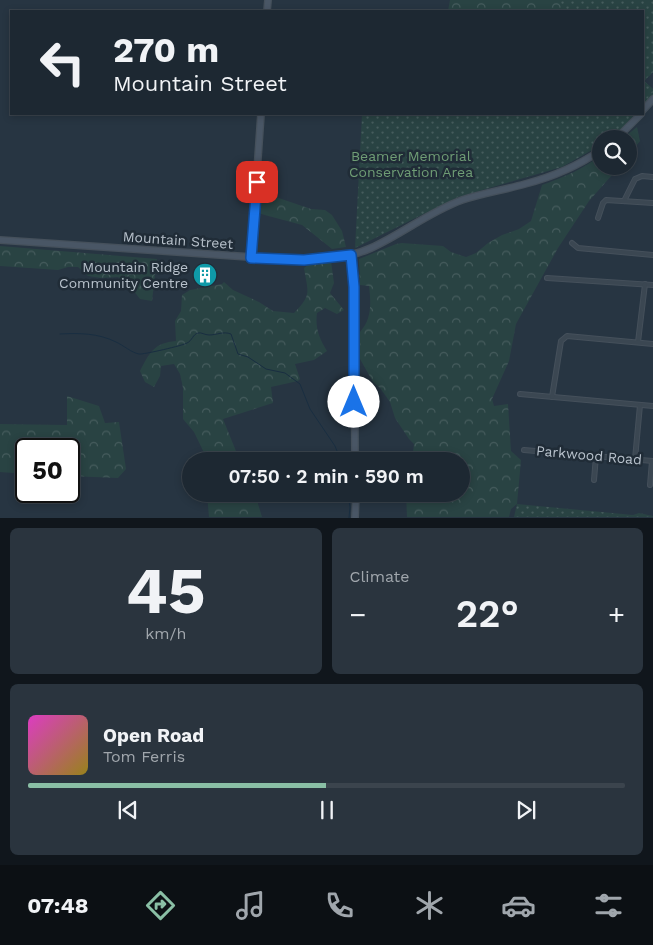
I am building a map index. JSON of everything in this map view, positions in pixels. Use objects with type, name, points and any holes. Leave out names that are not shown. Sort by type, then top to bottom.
[{"type":"main road","points":[[644,110],[653,99]]},
{"type":"main road","points":[[251,258],[261,115]]},
{"type":"main road","points":[[625,130],[640,115]]},
{"type":"main road","name":"Mountain Street","points":[[0,240],[251,258],[304,260],[351,255],[370,248],[450,204],[553,176],[592,156]]},
{"type":"main road","points":[[351,255],[354,287],[355,452]]},
{"type":"main road","points":[[356,502],[356,518]]},
{"type":"street","points":[[624,201],[635,179],[642,176],[653,177]]},
{"type":"street","points":[[598,218],[603,203],[606,200],[653,203]]},
{"type":"street","points":[[572,242],[578,248],[653,255]]},
{"type":"street","points":[[547,278],[653,285]]},
{"type":"street","points":[[638,342],[645,284]]},
{"type":"street","points":[[552,397],[561,341],[566,336],[653,344]]},
{"type":"street","points":[[520,394],[653,406]]},
{"type":"street","points":[[635,459],[640,405]]},
{"type":"street","name":"Parkwood Road","points":[[524,450],[653,461]]},
{"type":"street","points":[[594,480],[596,456]]},
{"type":"street","points":[[650,485],[653,461]]},
{"type":"green space","points":[[450,0],[653,0],[653,72],[644,81],[644,10],[448,10]]},
{"type":"green space","points":[[558,0],[653,0],[653,72],[644,81],[644,10],[564,10]]},
{"type":"green space","points":[[644,81],[653,89],[653,95],[644,107]]},
{"type":"green space","points":[[644,81],[653,89],[653,92],[644,103]]},
{"type":"green space","name":"Beamer Memorial Conservation Area","points":[[362,115],[634,115],[620,130],[592,130],[592,150],[562,167],[458,197],[355,248]]},
{"type":"green space","points":[[637,127],[640,141],[637,145],[637,130],[633,130]]},
{"type":"green space","points":[[592,161],[592,175],[612,175],[589,201],[558,248],[516,324],[509,361],[492,399],[494,406],[508,404],[511,451],[521,460],[517,504],[511,509],[509,517],[407,517],[406,502],[470,502],[470,452],[413,452],[414,444],[395,418],[390,402],[373,382],[360,359],[360,332],[367,322],[370,305],[369,286],[360,285],[359,259],[402,243],[443,246],[451,252],[466,257],[476,253],[488,243],[502,235],[519,229],[531,221],[542,185],[573,173]]},
{"type":"green space","points":[[261,192],[311,209],[325,210],[332,215],[342,231],[346,247],[332,249],[302,225],[261,214]]},
{"type":"green space","points":[[0,246],[157,259],[152,301],[140,299],[130,286],[118,277],[101,278],[88,276],[78,267],[58,270],[0,266]]},
{"type":"green space","points":[[331,261],[334,283],[330,293],[344,310],[337,314],[325,308],[317,313],[318,333],[327,351],[314,360],[295,364],[300,379],[298,381],[271,387],[273,403],[223,419],[236,452],[204,452],[194,432],[183,419],[183,388],[180,374],[174,364],[161,366],[160,376],[154,387],[145,382],[140,371],[158,346],[176,341],[175,321],[181,311],[182,295],[190,290],[224,282],[233,290],[273,311],[294,313],[306,297],[307,283],[304,268],[308,265]]},
{"type":"green space","points":[[67,396],[99,406],[105,423],[119,422],[126,469],[118,478],[80,476],[80,438],[15,438],[15,473],[0,472],[0,424],[67,425]]},
{"type":"green space","points":[[208,502],[257,502],[262,517],[209,517]]},
{"type":"green space","points":[[517,504],[633,515],[639,513],[653,517],[514,517]]},
{"type":"waterway","points":[[60,334],[95,335],[116,342],[139,354],[184,344],[189,342],[198,333],[209,335],[231,334],[238,354],[248,357],[266,369],[285,373],[300,384],[310,409],[337,452]]},
{"type":"waterway","points":[[349,502],[349,518]]},
{"type":"place","name":"Mountain Ridge Community Centre","points":[[205,275]]},
{"type":"route","points":[[257,182],[251,258],[304,260],[351,255],[354,274],[354,402]]}]
